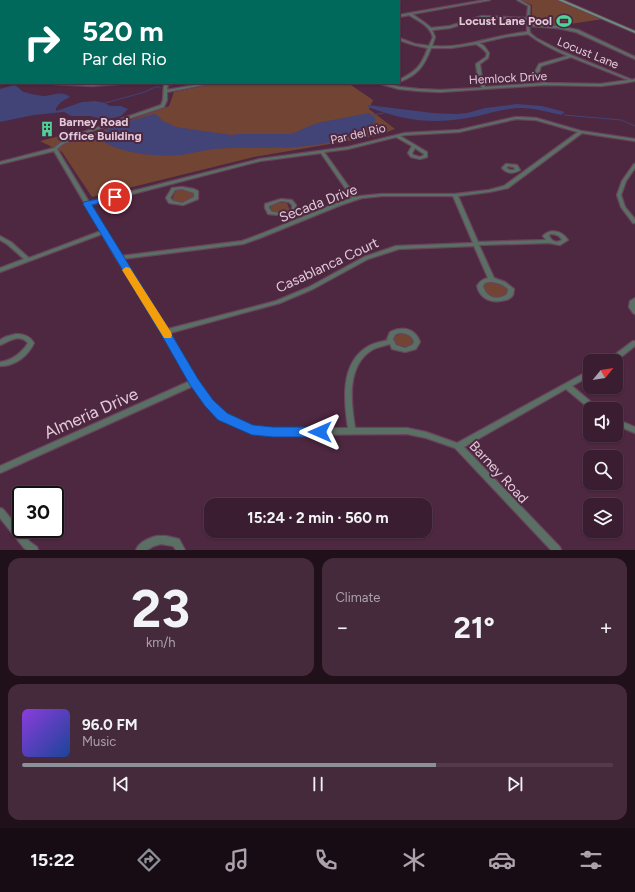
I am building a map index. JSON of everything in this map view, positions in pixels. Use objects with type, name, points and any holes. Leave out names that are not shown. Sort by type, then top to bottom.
[{"type":"street","points":[[475,0],[480,2]]},
{"type":"street","points":[[400,16],[489,0]]},
{"type":"street","points":[[400,40],[409,44],[458,46],[505,35],[528,33],[528,6],[518,0]]},
{"type":"street","points":[[560,0],[635,32]]},
{"type":"street","points":[[400,81],[419,70],[434,37],[431,29],[409,14]]},
{"type":"street","points":[[431,29],[450,27],[482,17],[529,19]]},
{"type":"street","points":[[529,26],[557,27],[577,31],[635,58]]},
{"type":"street","name":"Locust Lane","points":[[528,33],[550,47],[634,81]]},
{"type":"street","points":[[476,43],[483,47],[488,53],[487,56],[478,64],[480,79],[484,88]]},
{"type":"street","points":[[545,84],[537,72],[540,65],[571,56]]},
{"type":"street","name":"Hemlock Drive","points":[[385,84],[400,89],[427,91],[545,84],[608,85],[634,81]]},
{"type":"street","points":[[0,163],[55,149],[61,144],[89,132],[163,106],[165,104],[166,84]]},
{"type":"street","points":[[166,91],[206,84]]},
{"type":"street","name":"Par del Rio","points":[[87,204],[260,160],[355,147],[410,133],[459,131],[520,118],[536,119],[581,132],[635,140]]},
{"type":"street","name":"Secada Drive","points":[[119,258],[230,244],[258,237],[354,198],[382,194],[455,194],[498,189],[512,183],[581,132]]},
{"type":"street","points":[[397,136],[414,146]]},
{"type":"street","name":"Barney Road","points":[[55,149],[119,258],[166,332],[194,382],[209,403],[222,416],[252,430],[273,432],[407,431],[426,434],[458,446],[557,550]]},
{"type":"street","points":[[322,152],[354,198]]},
{"type":"street","points":[[635,165],[624,181],[619,195],[623,206],[635,222]]},
{"type":"street","points":[[516,171],[525,174]]},
{"type":"street","points":[[170,183],[174,189]]},
{"type":"street","points":[[184,188],[192,190],[196,192],[196,198],[193,201],[183,204],[172,203],[168,198],[174,189],[184,188]]},
{"type":"street","points":[[455,194],[492,280]]},
{"type":"street","points":[[281,200],[290,201],[294,205],[294,210],[289,215],[270,213],[267,205],[281,200]]},
{"type":"street","points":[[289,215],[294,223]]},
{"type":"street","points":[[0,270],[104,232]]},
{"type":"street","points":[[0,238],[9,243],[28,260]]},
{"type":"street","name":"Casablanca Court","points":[[166,332],[278,302],[311,288],[366,258],[389,249],[411,246],[551,241]]},
{"type":"street","points":[[492,280],[507,285],[511,291],[510,295],[507,298],[497,300],[484,295],[480,286],[483,282],[492,280]]},
{"type":"street","points":[[635,300],[632,302],[632,307],[635,312]]},
{"type":"street","points":[[0,343],[10,337],[18,336],[25,337],[30,343],[26,351],[2,366]]},
{"type":"street","points":[[352,432],[348,392],[351,374],[357,360],[367,349],[390,342]]},
{"type":"street","points":[[620,354],[635,343]]},
{"type":"street","points":[[458,446],[583,377]]},
{"type":"street","name":"Almeria Drive","points":[[0,470],[194,382]]},
{"type":"street","points":[[567,386],[586,402]]},
{"type":"street","points":[[623,425],[635,430]]},
{"type":"street","points":[[0,512],[27,545],[34,550]]},
{"type":"street","points":[[140,550],[146,544],[162,539],[176,542],[181,550]]},
{"type":"shaded area","points":[[521,0],[558,0],[603,19],[557,26],[532,24],[532,5]]},
{"type":"shaded area","points":[[214,84],[349,84],[373,100],[369,109],[395,129],[377,136],[254,157],[92,197],[62,152],[40,141],[75,132],[86,136],[169,106],[174,92]]},
{"type":"shaded area","points":[[14,85],[24,92],[31,94],[43,96],[64,94],[70,97],[61,102],[56,108],[56,111],[82,102],[95,101],[105,103],[110,106],[121,106],[128,109],[121,116],[106,120],[90,116],[71,116],[64,112],[34,115],[0,122],[0,89]]},
{"type":"shaded area","points":[[517,104],[542,106],[565,112],[561,115],[541,110],[515,108],[479,116],[445,121],[432,121],[394,116],[368,107],[368,105],[433,113],[456,114],[467,113],[485,108]]},
{"type":"shaded area","points":[[369,113],[376,119],[375,122],[369,127],[342,139],[307,146],[214,149],[183,155],[162,156],[116,148],[96,137],[100,133],[114,126],[154,114],[163,121],[176,127],[231,135],[291,134],[317,123]]},
{"type":"shaded area","points":[[178,189],[193,192],[194,198],[183,202],[175,201],[172,199],[176,190]]},
{"type":"shaded area","points":[[278,202],[287,203],[290,210],[289,213],[272,211],[270,207],[272,204]]},
{"type":"shaded area","points":[[488,281],[497,281],[508,289],[507,295],[503,297],[489,297],[483,290],[484,285]]},
{"type":"shaded area","points":[[402,333],[410,335],[413,340],[412,344],[407,347],[393,344],[392,341],[394,337]]},
{"type":"waterway","points":[[105,103],[145,92],[155,87],[160,87]]},
{"type":"waterway","points":[[373,115],[384,113]]},
{"type":"waterway","points":[[564,115],[621,120],[635,126]]},
{"type":"slow traffic","points":[[126,270],[167,335]]},
{"type":"place","name":"Locust Lane Pool","points":[[564,21]]},
{"type":"place","name":"Barney Road Office Building","points":[[47,129]]},
{"type":"route","points":[[115,197],[87,204],[166,332],[194,382],[209,403],[222,416],[236,424],[252,430],[273,432],[320,432]]}]
